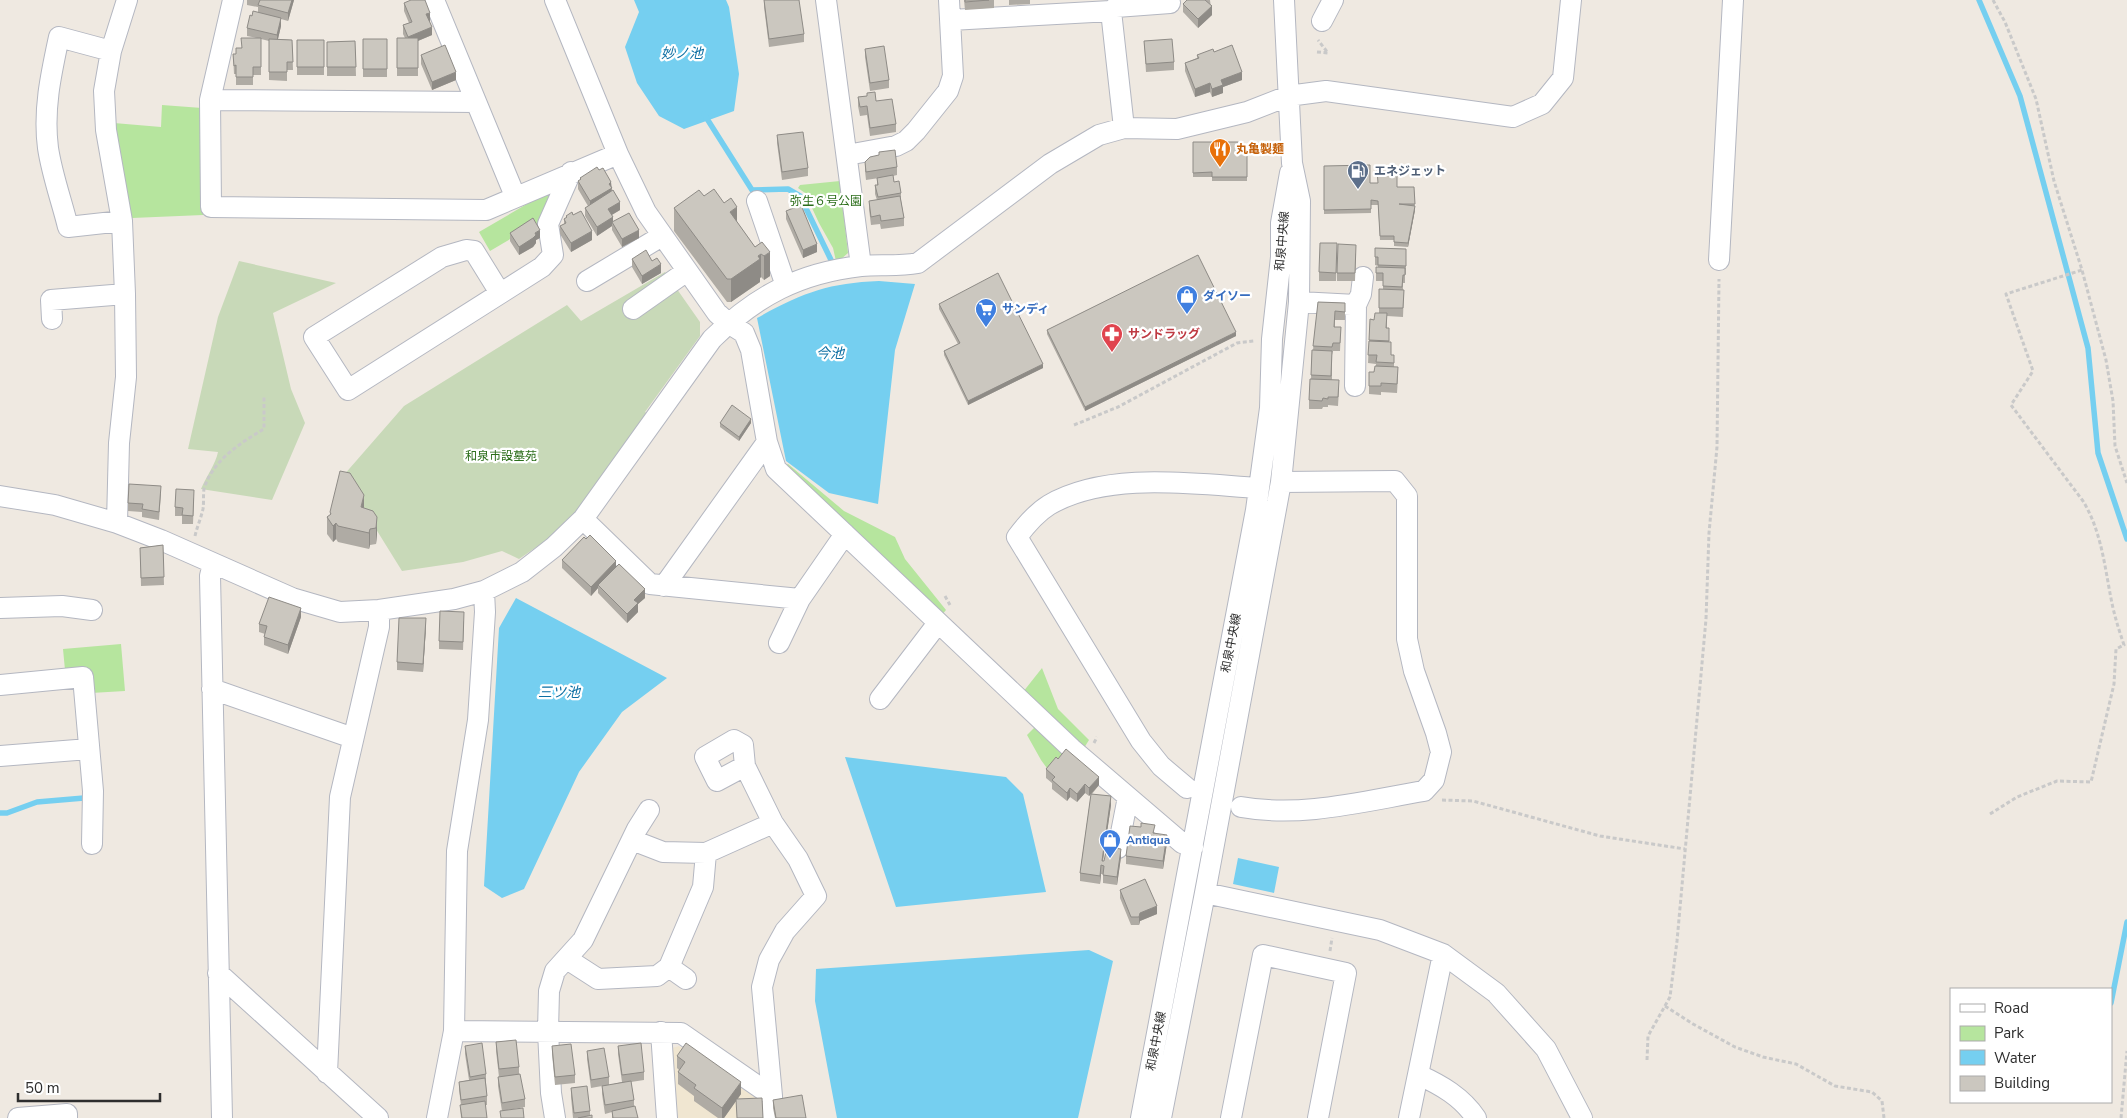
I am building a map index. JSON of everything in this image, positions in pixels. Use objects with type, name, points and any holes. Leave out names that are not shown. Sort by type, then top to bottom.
[{"type":"street","points":[[117,523],[119,443],[126,377],[122,221],[106,130],[104,91],[112,51],[127,0]]},
{"type":"street","points":[[233,0],[210,100],[211,207],[486,210],[571,172],[618,154]]},
{"type":"street","points":[[434,0],[515,196]]},
{"type":"street","points":[[554,0],[618,154],[646,212],[717,313],[744,334],[751,350],[767,442],[776,469],[1072,749],[1182,843],[1193,847]]},
{"type":"street","points":[[826,0],[861,266]]},
{"type":"street","points":[[847,156],[896,146],[906,141],[948,91],[953,76],[949,0]]},
{"type":"street","name":"和泉中央線","points":[[1161,1118],[1205,893],[1280,482],[1299,302],[1300,201],[1292,163],[1284,0]]},
{"type":"street","points":[[1322,21],[1333,0]]},
{"type":"street","points":[[0,496],[55,505],[117,523],[292,598],[340,612],[379,610],[454,599],[484,591],[522,572],[554,547],[583,520],[712,338],[728,323],[764,296],[809,277],[861,266],[899,267],[918,264],[1050,164],[1099,135],[1124,128],[1176,129],[1247,112],[1288,96],[1326,91],[1513,117],[1542,104],[1563,78],[1570,0]]},
{"type":"street","points":[[1719,260],[1733,0]]},
{"type":"street","points":[[951,20],[1111,11],[1116,7],[1170,3]]},
{"type":"street","points":[[1111,11],[1124,128]]},
{"type":"street","points":[[112,51],[59,37],[48,86],[46,119],[48,150],[68,228],[122,221]]},
{"type":"street","points":[[210,100],[476,102]]},
{"type":"street","name":"和泉中央線","points":[[1141,1118],[1256,510],[1270,408],[1272,339],[1281,257],[1281,223],[1292,163]]},
{"type":"street","points":[[500,293],[474,250],[466,250],[442,257],[314,337],[348,390],[542,267],[553,255],[548,224],[571,172]]},
{"type":"street","points":[[757,201],[786,286]]},
{"type":"street","points":[[587,282],[662,236]]},
{"type":"street","points":[[633,309],[687,271]]},
{"type":"street","points":[[1348,372],[1356,305],[1361,294],[1363,277]]},
{"type":"street","points":[[52,319],[51,300],[124,294]]},
{"type":"street","points":[[1299,302],[1356,305]]},
{"type":"street","points":[[664,586],[767,442]]},
{"type":"street","points":[[1241,807],[1265,812],[1300,812],[1424,791],[1434,780],[1441,752],[1414,671],[1407,639],[1407,496],[1395,481],[1280,482]]},
{"type":"street","points":[[1187,788],[1161,766],[1141,741],[1017,537],[1028,523],[1048,506],[1072,494],[1115,484],[1150,483],[1259,488]]},
{"type":"street","points":[[583,520],[650,584],[800,599]]},
{"type":"street","points":[[779,643],[800,599],[845,534]]},
{"type":"street","points":[[213,564],[210,573],[222,1118]]},
{"type":"street","points":[[437,1118],[454,1031],[457,851],[478,720],[486,612],[484,591]]},
{"type":"street","points":[[0,608],[62,606],[92,610]]},
{"type":"street","points":[[327,1072],[340,797],[379,627],[379,610]]},
{"type":"street","points":[[880,699],[938,623]]},
{"type":"street","points":[[0,685],[83,677],[92,792],[92,844]]},
{"type":"street","points":[[212,689],[353,738]]},
{"type":"street","points":[[0,756],[89,749]]},
{"type":"street","points":[[745,766],[773,823],[798,859],[816,896],[785,930],[769,960],[762,987],[774,1118]]},
{"type":"street","points":[[1118,848],[1128,797]]},
{"type":"street","points":[[555,1118],[550,1092],[548,991],[555,971],[583,940],[632,840],[649,810]]},
{"type":"street","points":[[632,840],[663,852],[706,853],[773,823]]},
{"type":"street","points":[[567,959],[598,979],[657,976],[669,968],[703,887],[706,853]]},
{"type":"street","points":[[1205,893],[1380,930],[1443,954],[1496,993],[1546,1049],[1582,1118]]},
{"type":"street","points":[[1410,1118],[1443,954]]},
{"type":"street","points":[[1231,1118],[1263,955],[1346,973],[1318,1118]]},
{"type":"street","points":[[669,968],[686,979]]},
{"type":"street","points":[[218,973],[374,1116]]},
{"type":"street","points":[[454,1031],[681,1033],[772,1096]]},
{"type":"street","points":[[661,1032],[667,1118]]},
{"type":"street","points":[[1419,1075],[1440,1084],[1469,1107],[1476,1118]]},
{"type":"street","points":[[18,1118],[67,1114],[67,1118]]},
{"type":"path","points":[[1994,0],[2005,22],[2036,99],[2054,181],[2082,270],[2106,360],[2113,401],[2115,446],[2127,483]]},
{"type":"path","points":[[1647,1060],[1648,1036],[1670,997],[1677,941],[1706,619],[1709,533],[1717,446],[1719,260]]},
{"type":"path","points":[[1990,814],[2016,797],[2057,781],[2091,782],[2114,684],[2116,649],[2124,645],[2114,611],[2093,517],[2011,405],[2034,371],[2006,294],[2082,270]]},
{"type":"path","points":[[1074,425],[1118,407],[1237,343],[1272,339]]},
{"type":"path","points":[[190,553],[203,508],[204,490],[210,475],[222,459],[248,438],[264,429],[264,395]]},
{"type":"path","points":[[1424,791],[1431,800],[1473,801],[1600,836],[1685,849]]},
{"type":"path","points":[[1327,968],[1336,920]]},
{"type":"path","points":[[1665,1006],[1693,1024],[1736,1047],[1763,1057],[1796,1064],[1835,1086],[1872,1092],[1882,1101],[1884,1118]]},
{"type":"path","points":[[2121,1118],[2127,1051]]},
{"type":"shaded area","points":[[679,1046],[759,1100],[766,1118],[678,1118],[669,1049]]},
{"type":"green space","points":[[162,105],[202,108],[203,215],[132,218],[114,123],[161,127]]},
{"type":"green space","name":"弥生６号公園","points":[[840,181],[848,253],[836,261],[833,248],[805,193],[798,188],[800,185]]},
{"type":"green space","points":[[550,195],[539,222],[490,251],[479,232],[539,197]]},
{"type":"green space","points":[[239,261],[336,283],[273,313],[291,389],[305,423],[272,500],[201,489],[218,452],[188,449],[218,317]]},
{"type":"green space","name":"和泉市設墓苑","points":[[665,272],[700,322],[700,336],[645,412],[648,414],[572,519],[551,537],[519,559],[502,551],[463,562],[402,571],[343,476],[404,406],[567,305],[581,321]]},
{"type":"green space","points":[[788,464],[844,511],[895,537],[905,559],[946,610],[941,616],[784,466]]},
{"type":"green space","points":[[121,644],[125,691],[91,693],[89,669],[65,670],[63,649]]},
{"type":"green space","points":[[1042,668],[1058,709],[1089,740],[1084,748],[1023,692]]},
{"type":"green space","points":[[1035,727],[1063,753],[1049,771],[1027,735]]},
{"type":"water","name":"妙ノ池","points":[[634,0],[726,0],[729,7],[739,74],[734,111],[684,129],[659,116],[637,83],[625,47],[639,12]]},
{"type":"water","name":"今池","points":[[879,281],[915,284],[895,350],[878,504],[829,493],[786,461],[757,318],[788,302],[816,291],[845,284]]},
{"type":"water","name":"三ツ池","points":[[516,598],[667,678],[622,712],[579,772],[524,889],[502,898],[484,886],[499,628]]},
{"type":"water","points":[[845,757],[1006,777],[1023,794],[1046,892],[896,907]]},
{"type":"water","points":[[1238,858],[1279,867],[1274,893],[1233,884]]},
{"type":"water","points":[[1089,950],[1113,961],[1078,1118],[837,1118],[815,1001],[816,969]]},
{"type":"building","points":[[260,0],[292,0],[288,13],[258,5]]},
{"type":"building","points":[[411,0],[425,0],[430,13],[426,14],[432,27],[408,37],[403,25],[412,22],[404,3]]},
{"type":"building","points":[[764,0],[799,0],[804,34],[769,39]]},
{"type":"building","points":[[965,0],[989,0],[965,2]]},
{"type":"building","points":[[1187,0],[1205,0],[1212,6],[1198,19],[1183,4]]},
{"type":"building","points":[[253,11],[281,18],[277,35],[247,28]]},
{"type":"building","points":[[241,38],[261,38],[261,67],[253,67],[253,77],[236,77],[236,65],[234,66],[233,54],[236,54],[236,48],[242,48]]},
{"type":"building","points":[[397,38],[418,38],[418,68],[397,68]]},
{"type":"building","points":[[269,39],[292,40],[293,62],[287,62],[287,72],[269,72]]},
{"type":"building","points":[[363,39],[387,39],[387,69],[363,69]]},
{"type":"building","points":[[1172,39],[1174,62],[1146,64],[1144,41]]},
{"type":"building","points":[[297,40],[324,40],[324,67],[297,67]]},
{"type":"building","points":[[355,41],[356,67],[327,67],[327,42]]},
{"type":"building","points":[[445,45],[456,72],[432,82],[421,55]]},
{"type":"building","points":[[1232,45],[1242,72],[1221,80],[1223,85],[1212,89],[1210,83],[1195,89],[1185,63],[1199,58],[1197,55],[1213,49],[1214,52]]},
{"type":"building","points":[[884,46],[889,80],[870,83],[865,49]]},
{"type":"building","points":[[875,92],[876,101],[892,99],[896,124],[870,128],[867,106],[860,107],[858,97],[867,96],[867,93]]},
{"type":"building","points":[[803,132],[808,168],[782,172],[777,135]]},
{"type":"building","name":"丸亀製麺","points":[[1193,142],[1243,142],[1243,155],[1247,155],[1247,177],[1212,177],[1212,172],[1193,173]]},
{"type":"building","points":[[895,150],[897,167],[866,172],[865,162],[870,157],[879,155],[879,152]]},
{"type":"building","points":[[1370,165],[1370,183],[1378,183],[1377,170],[1397,169],[1397,187],[1414,187],[1415,204],[1399,204],[1415,206],[1408,243],[1394,242],[1394,236],[1380,236],[1378,201],[1371,200],[1371,209],[1324,210],[1324,166]]},
{"type":"building","points":[[597,167],[599,170],[603,168],[611,182],[609,184],[612,188],[590,201],[578,181]]},
{"type":"building","points":[[893,175],[894,182],[899,181],[901,193],[878,197],[875,185],[878,185],[877,178]]},
{"type":"building","points":[[714,189],[724,203],[731,198],[737,207],[730,212],[755,247],[762,242],[770,252],[764,256],[761,254],[758,256],[760,259],[731,279],[727,279],[674,208],[699,190],[704,196]]},
{"type":"building","points":[[613,190],[620,202],[608,209],[613,217],[597,227],[585,208]]},
{"type":"building","points":[[900,196],[904,218],[881,221],[880,215],[871,217],[869,201]]},
{"type":"building","points":[[801,205],[817,244],[803,250],[786,211]]},
{"type":"building","points":[[581,211],[592,231],[571,243],[560,226],[566,223],[564,219],[566,216],[572,212],[573,215]]},
{"type":"building","points":[[629,213],[639,230],[622,239],[612,222]]},
{"type":"building","points":[[533,218],[540,230],[535,233],[536,235],[533,238],[519,247],[510,233]]},
{"type":"building","points":[[1320,243],[1337,243],[1336,273],[1319,272]]},
{"type":"building","points":[[1338,244],[1356,245],[1355,273],[1337,273]]},
{"type":"building","points":[[1375,248],[1406,249],[1406,266],[1378,265],[1378,257],[1375,257]]},
{"type":"building","points":[[646,250],[652,261],[657,258],[661,264],[642,276],[632,259]]},
{"type":"building","points":[[1198,255],[1236,332],[1085,407],[1047,330]]},
{"type":"building","points":[[1376,267],[1405,268],[1402,287],[1383,286],[1383,273],[1376,273]]},
{"type":"building","name":"サンディ","points":[[998,273],[1043,364],[968,401],[944,351],[960,343],[939,304]]},
{"type":"building","points":[[1379,289],[1404,290],[1403,308],[1379,308]]},
{"type":"building","points":[[1318,302],[1345,303],[1345,312],[1335,311],[1334,327],[1341,327],[1340,343],[1333,343],[1332,347],[1313,346]]},
{"type":"building","points":[[1375,313],[1387,313],[1386,328],[1389,328],[1389,341],[1369,340],[1370,319],[1374,320]]},
{"type":"building","points":[[1369,341],[1391,342],[1391,355],[1394,355],[1394,363],[1376,362],[1377,355],[1368,355]]},
{"type":"building","points":[[1312,350],[1332,351],[1331,376],[1311,375]]},
{"type":"building","points":[[1375,366],[1398,367],[1397,384],[1381,383],[1381,386],[1369,386],[1369,372],[1374,372]]},
{"type":"building","points":[[1310,379],[1339,380],[1338,397],[1323,398],[1322,401],[1309,400]]},
{"type":"building","points":[[732,405],[751,419],[739,437],[720,423]]},
{"type":"building","points":[[340,471],[350,473],[364,495],[361,507],[373,511],[377,517],[376,528],[370,529],[369,533],[338,526],[336,523],[333,526],[327,517],[331,514]]},
{"type":"building","points":[[129,484],[161,486],[159,512],[142,509],[143,504],[128,503]]},
{"type":"building","points":[[176,489],[194,490],[193,516],[182,515],[183,508],[175,507]]},
{"type":"building","points":[[590,535],[616,561],[591,587],[562,560],[584,537],[586,539]]},
{"type":"building","points":[[163,545],[164,577],[141,578],[140,548]]},
{"type":"building","points":[[619,564],[645,589],[634,600],[638,603],[627,614],[598,585]]},
{"type":"building","points":[[269,597],[301,608],[288,645],[264,637],[267,626],[259,624]]},
{"type":"building","points":[[440,611],[464,612],[463,642],[439,641]]},
{"type":"building","points":[[399,618],[426,618],[423,664],[397,662]]},
{"type":"building","points":[[1066,749],[1099,777],[1089,788],[1085,784],[1077,794],[1070,788],[1067,793],[1052,780],[1055,777],[1046,769]]},
{"type":"building","points":[[1091,794],[1111,796],[1102,861],[1104,861],[1107,847],[1121,849],[1117,877],[1103,875],[1104,866],[1101,865],[1100,876],[1080,873]]},
{"type":"building","points":[[1141,823],[1155,825],[1153,833],[1167,835],[1163,861],[1126,856],[1130,826],[1141,827]]},
{"type":"building","points":[[1145,879],[1157,906],[1140,913],[1139,917],[1131,917],[1120,890]]},
{"type":"building","points":[[516,1040],[519,1067],[499,1069],[496,1042]]},
{"type":"building","points":[[482,1043],[486,1074],[470,1077],[465,1046]]},
{"type":"building","points":[[641,1043],[644,1072],[622,1075],[618,1046]]},
{"type":"building","points":[[686,1043],[741,1082],[722,1108],[694,1088],[696,1085],[678,1072],[685,1062],[677,1056]]},
{"type":"building","points":[[571,1044],[575,1075],[555,1077],[552,1046]]},
{"type":"building","points":[[604,1048],[609,1077],[591,1080],[587,1051]]},
{"type":"building","points":[[520,1074],[525,1099],[502,1103],[498,1077]]},
{"type":"building","points":[[485,1078],[487,1096],[461,1100],[459,1082]]},
{"type":"building","points":[[631,1081],[634,1100],[605,1105],[602,1086]]},
{"type":"building","points":[[587,1086],[590,1111],[574,1113],[571,1088]]},
{"type":"building","points":[[802,1095],[806,1118],[776,1118],[773,1100]]},
{"type":"building","points":[[762,1098],[763,1118],[737,1118],[736,1099]]},
{"type":"building","points":[[485,1101],[487,1118],[462,1118],[460,1105]]},
{"type":"building","points":[[635,1106],[638,1118],[613,1118],[612,1111]]},
{"type":"building","points":[[523,1108],[524,1118],[501,1118],[500,1111]]},
{"type":"building","points":[[592,1115],[592,1118],[578,1118]]},
{"type":"waterway","points":[[1979,0],[2020,96],[2088,348],[2098,453],[2127,539]]},
{"type":"waterway","points":[[704,114],[752,190],[788,189],[800,196],[832,262]]},
{"type":"waterway","points":[[0,813],[7,813],[37,802],[84,798]]},
{"type":"waterway","points":[[2112,998],[2127,922]]},
{"type":"place","name":"丸亀製麺","points":[[1220,168]]},
{"type":"place","name":"エネジェット","points":[[1358,190]]},
{"type":"place","name":"ダイソー","points":[[1187,315]]},
{"type":"place","name":"サンディ","points":[[986,328]]},
{"type":"place","name":"サンドラッグ","points":[[1112,353]]},
{"type":"place","name":"Antiqua","points":[[1110,859]]}]
